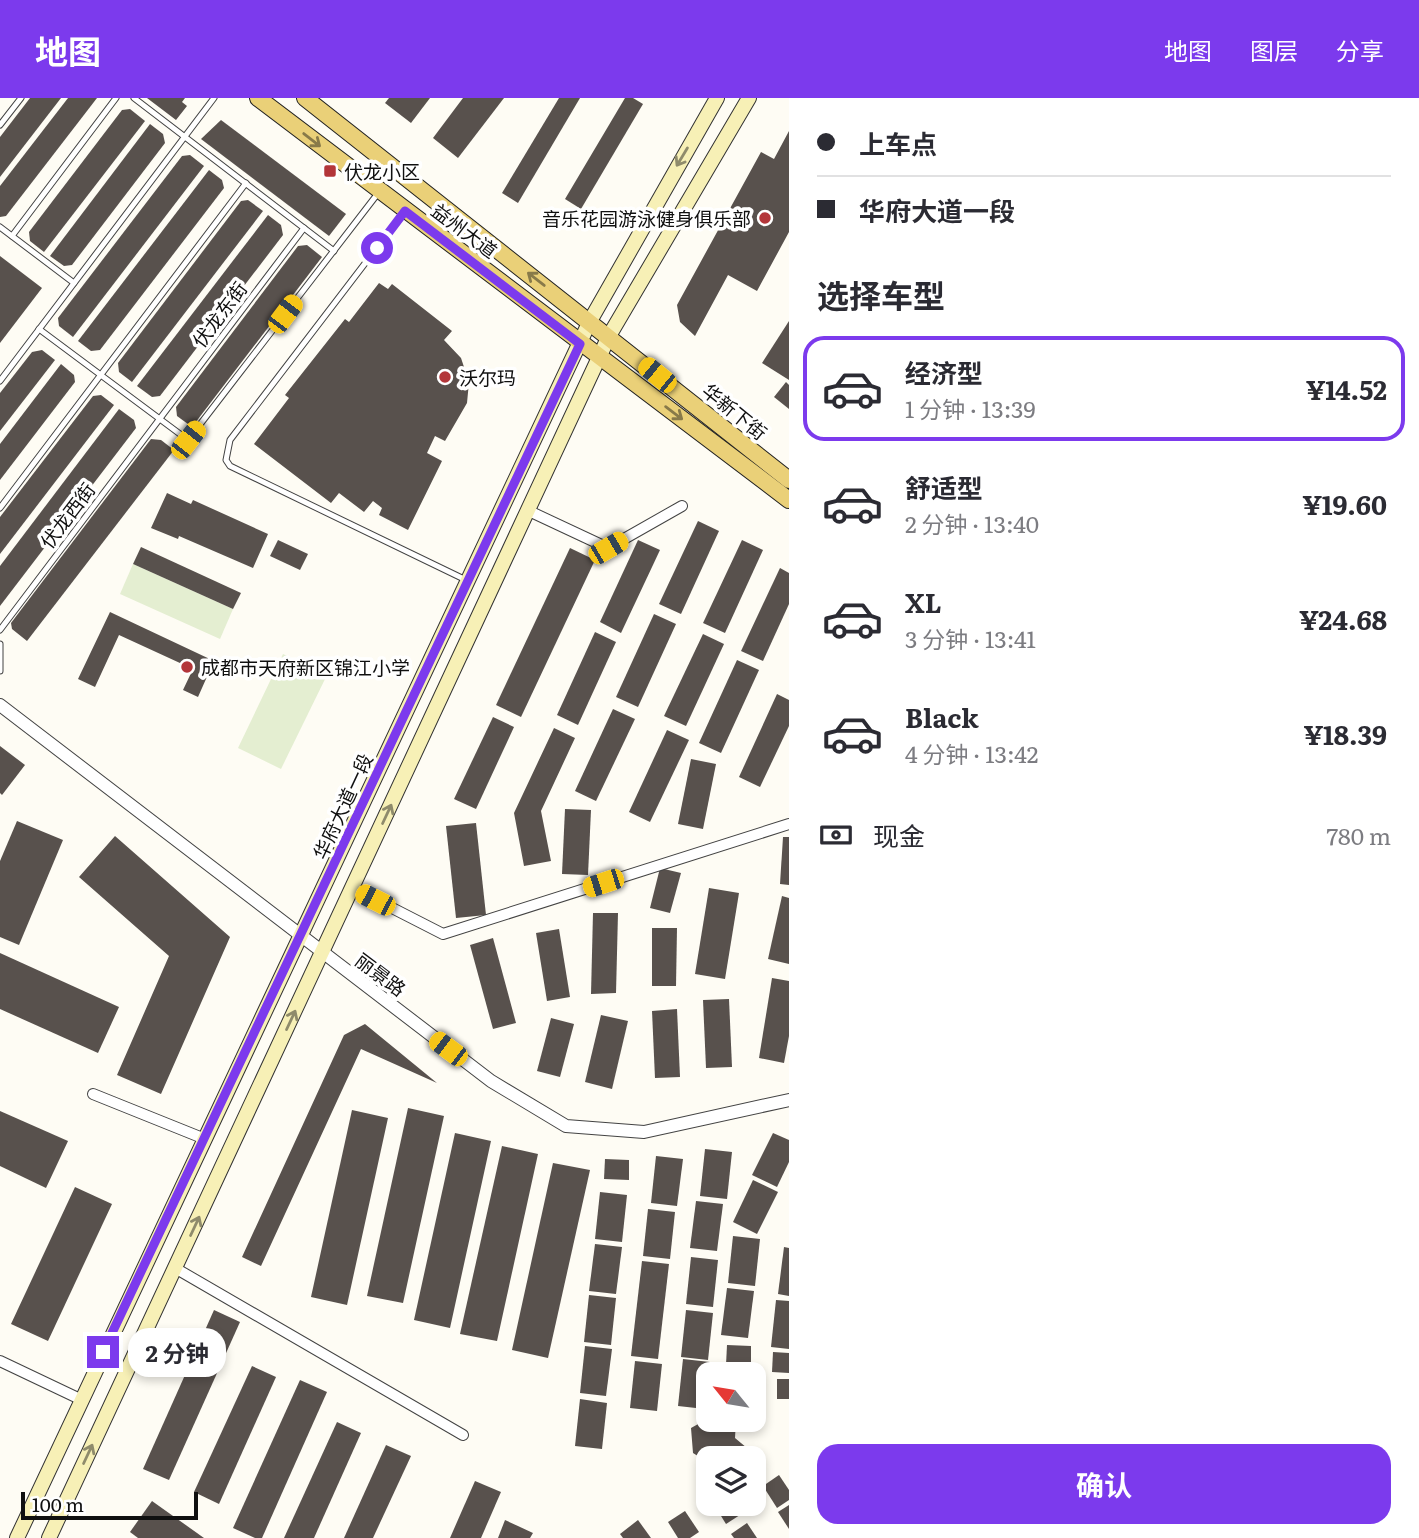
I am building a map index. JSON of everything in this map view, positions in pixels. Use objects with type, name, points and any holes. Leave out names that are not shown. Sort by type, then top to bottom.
[{"type":"main road","name":"益州大道","points":[[258,98],[789,500]]},
{"type":"main road","name":"益州大道","points":[[305,98],[590,321]]},
{"type":"main road","name":"华府大道一段","points":[[17,1538],[80,1399],[301,937],[590,321],[717,98]]},
{"type":"main road","points":[[48,1538],[609,336],[749,98]]},
{"type":"main road","name":"华新下街","points":[[590,321],[789,480]]},
{"type":"street","points":[[529,510],[608,548],[682,506]]},
{"type":"street","name":"丽景路","points":[[0,705],[321,953],[491,1080],[566,1126],[644,1132],[789,1100]]},
{"type":"street","points":[[353,888],[443,934],[789,824]]},
{"type":"street","points":[[93,1094],[205,1139]]},
{"type":"street","points":[[175,1268],[463,1435]]},
{"type":"street","points":[[0,1361],[80,1399]]},
{"type":"lane","points":[[0,125],[20,98]]},
{"type":"lane","points":[[12,236],[116,98]]},
{"type":"lane","points":[[134,98],[334,251]]},
{"type":"lane","points":[[0,381],[214,98]]},
{"type":"lane","points":[[0,508],[246,183]]},
{"type":"lane","points":[[39,329],[188,440],[379,192]]},
{"type":"lane","points":[[405,211],[230,440],[226,460],[230,466],[469,581]]},
{"type":"lane","points":[[0,227],[74,283]]},
{"type":"lane","name":"伏龙东街","points":[[160,419],[304,228]]},
{"type":"lane","points":[[0,366],[7,372]]},
{"type":"lane","name":"伏龙西街","points":[[0,629],[160,419]]},
{"type":"lane","points":[[0,644],[0,671]]},
{"type":"green space","points":[[133,564],[233,609],[220,639],[120,594]]},
{"type":"green space","points":[[283,654],[327,675],[281,769],[238,748]]},
{"type":"building","points":[[30,98],[61,98],[0,177],[0,137]]},
{"type":"building","points":[[68,98],[97,98],[6,216],[0,217],[0,186]]},
{"type":"building","points":[[147,98],[185,98],[182,102],[187,106],[176,120]]},
{"type":"building","points":[[389,98],[430,98],[411,123],[385,103]]},
{"type":"building","points":[[463,98],[504,98],[458,158],[433,138]]},
{"type":"building","points":[[559,98],[580,98],[518,203],[502,193]]},
{"type":"building","points":[[625,98],[633,98],[643,104],[581,209],[565,199]]},
{"type":"building","points":[[130,109],[145,121],[44,252],[30,241],[29,232],[122,110]]},
{"type":"building","points":[[221,120],[346,214],[329,236],[201,139]]},
{"type":"building","points":[[150,124],[163,134],[165,143],[72,265],[64,266],[50,256]]},
{"type":"building","points":[[789,131],[789,232],[757,291],[728,275],[695,336],[680,322],[677,305],[761,152],[774,159]]},
{"type":"building","points":[[190,155],[204,166],[73,337],[59,326],[58,318],[182,156]]},
{"type":"building","points":[[209,170],[222,180],[224,188],[100,350],[91,351],[78,341]]},
{"type":"building","points":[[248,200],[263,211],[132,382],[119,372],[118,363],[241,201]]},
{"type":"building","points":[[268,215],[281,225],[283,235],[160,396],[152,397],[137,386]]},
{"type":"building","points":[[307,245],[322,257],[192,427],[177,416],[176,407],[298,246]]},
{"type":"building","points":[[0,256],[42,288],[0,343]]},
{"type":"building","points":[[379,283],[388,289],[392,284],[452,331],[444,340],[461,358],[469,382],[467,403],[445,441],[435,436],[427,453],[442,461],[408,530],[379,515],[382,508],[373,501],[364,512],[339,493],[331,503],[254,444],[289,398],[285,395],[345,319],[349,322]]},
{"type":"building","points":[[789,321],[789,380],[762,363]]},
{"type":"building","points":[[42,350],[55,360],[0,431],[0,393],[32,352]]},
{"type":"building","points":[[61,364],[74,375],[75,382],[0,480],[0,444]]},
{"type":"building","points":[[786,382],[789,385],[789,409],[774,397]]},
{"type":"building","points":[[101,395],[114,405],[0,554],[0,517],[93,396]]},
{"type":"building","points":[[119,409],[134,420],[136,428],[0,606],[0,566]]},
{"type":"building","points":[[151,439],[161,440],[174,450],[27,641],[12,629],[11,623]]},
{"type":"building","points":[[167,493],[191,504],[193,500],[268,534],[253,568],[179,536],[178,539],[151,528]]},
{"type":"building","points":[[698,521],[719,531],[681,614],[659,604]]},
{"type":"building","points":[[278,540],[308,554],[300,570],[270,556]]},
{"type":"building","points":[[638,540],[660,550],[621,633],[600,622]]},
{"type":"building","points":[[742,540],[763,550],[725,633],[703,623]]},
{"type":"building","points":[[141,547],[241,593],[233,609],[133,564]]},
{"type":"building","points":[[570,548],[595,560],[521,717],[496,705]]},
{"type":"building","points":[[780,568],[789,573],[789,604],[763,661],[741,651]]},
{"type":"building","points":[[110,612],[214,661],[198,697],[183,690],[193,669],[119,635],[95,687],[78,679]]},
{"type":"building","points":[[654,614],[676,624],[638,707],[616,697]]},
{"type":"building","points":[[595,632],[616,642],[578,725],[557,715]]},
{"type":"building","points":[[703,634],[724,644],[686,726],[664,716]]},
{"type":"building","points":[[737,660],[759,670],[721,753],[699,743]]},
{"type":"building","points":[[777,694],[789,700],[789,726],[760,787],[739,777]]},
{"type":"building","points":[[613,709],[635,719],[596,801],[575,791]]},
{"type":"building","points":[[493,717],[514,727],[476,809],[454,799]]},
{"type":"building","points":[[554,728],[575,738],[541,811],[551,861],[524,866],[514,813]]},
{"type":"building","points":[[667,730],[689,740],[650,822],[629,812]]},
{"type":"building","points":[[0,746],[25,765],[2,795],[0,793]]},
{"type":"building","points":[[691,759],[716,764],[703,829],[678,824]]},
{"type":"building","points":[[565,809],[591,810],[588,875],[562,874]]},
{"type":"building","points":[[17,821],[63,840],[19,945],[0,937],[0,861]]},
{"type":"building","points":[[476,823],[486,915],[456,918],[446,826]]},
{"type":"building","points":[[115,836],[230,937],[161,1094],[117,1075],[169,956],[79,877]]},
{"type":"building","points":[[783,837],[789,837],[789,885],[780,884]]},
{"type":"building","points":[[660,868],[681,873],[670,913],[650,908]]},
{"type":"building","points":[[709,888],[739,893],[725,979],[695,974]]},
{"type":"building","points":[[782,896],[789,898],[789,964],[768,959]]},
{"type":"building","points":[[593,913],[618,913],[616,993],[591,994]]},
{"type":"building","points":[[652,928],[677,928],[676,986],[652,986]]},
{"type":"building","points":[[559,929],[570,997],[547,1001],[536,933]]},
{"type":"building","points":[[493,938],[516,1023],[493,1029],[470,945]]},
{"type":"building","points":[[0,953],[119,1007],[98,1053],[0,1009]]},
{"type":"building","points":[[772,978],[789,981],[789,1036],[784,1063],[759,1058]]},
{"type":"building","points":[[729,999],[732,1067],[706,1068],[703,1000]]},
{"type":"building","points":[[677,1009],[680,1077],[655,1078],[652,1011]]},
{"type":"building","points":[[601,1015],[628,1021],[612,1089],[585,1082]]},
{"type":"building","points":[[551,1018],[574,1024],[560,1077],[537,1071]]},
{"type":"building","points":[[365,1024],[437,1083],[361,1049],[261,1266],[242,1257],[344,1035]]},
{"type":"building","points":[[408,1108],[444,1116],[403,1303],[367,1296]]},
{"type":"building","points":[[352,1110],[388,1118],[347,1305],[311,1297]]},
{"type":"building","points":[[0,1111],[68,1141],[46,1188],[0,1166]]},
{"type":"building","points":[[455,1133],[491,1141],[450,1328],[414,1320]]},
{"type":"building","points":[[773,1133],[789,1140],[789,1162],[777,1187],[752,1175]]},
{"type":"building","points":[[502,1146],[538,1154],[497,1341],[460,1334]]},
{"type":"building","points":[[705,1149],[732,1152],[727,1199],[700,1196]]},
{"type":"building","points":[[656,1156],[683,1159],[677,1206],[651,1203]]},
{"type":"building","points":[[605,1159],[629,1160],[629,1180],[604,1179]]},
{"type":"building","points":[[553,1163],[590,1170],[548,1358],[512,1350]]},
{"type":"building","points":[[753,1180],[778,1192],[757,1234],[733,1222]]},
{"type":"building","points":[[75,1187],[112,1204],[48,1341],[11,1324]]},
{"type":"building","points":[[600,1192],[627,1195],[622,1242],[595,1239]]},
{"type":"building","points":[[696,1201],[723,1204],[717,1251],[690,1248]]},
{"type":"building","points":[[648,1209],[675,1212],[670,1259],[643,1256]]},
{"type":"building","points":[[733,1236],[760,1239],[755,1286],[728,1283]]},
{"type":"building","points":[[595,1244],[622,1247],[616,1294],[589,1291]]},
{"type":"building","points":[[784,1247],[789,1248],[789,1296],[778,1294]]},
{"type":"building","points":[[691,1257],[718,1260],[713,1307],[686,1304]]},
{"type":"building","points":[[642,1261],[669,1264],[658,1359],[631,1356]]},
{"type":"building","points":[[727,1288],[754,1291],[748,1338],[721,1335]]},
{"type":"building","points":[[589,1295],[616,1298],[611,1345],[584,1342]]},
{"type":"building","points":[[776,1300],[789,1301],[789,1349],[771,1347]]},
{"type":"building","points":[[214,1310],[240,1322],[169,1480],[143,1469]]},
{"type":"building","points":[[686,1310],[713,1313],[708,1360],[681,1357]]},
{"type":"building","points":[[727,1345],[751,1346],[751,1362],[726,1362]]},
{"type":"building","points":[[585,1346],[612,1349],[606,1396],[580,1393]]},
{"type":"building","points":[[773,1352],[789,1353],[789,1373],[772,1372]]},
{"type":"building","points":[[683,1359],[710,1362],[696,1362],[696,1408],[678,1406]]},
{"type":"building","points":[[635,1361],[662,1364],[657,1411],[630,1408]]},
{"type":"building","points":[[252,1366],[276,1377],[219,1504],[194,1492]]},
{"type":"building","points":[[777,1379],[789,1379],[789,1399],[777,1399]]},
{"type":"building","points":[[300,1380],[327,1392],[262,1538],[255,1538],[233,1528]]},
{"type":"building","points":[[580,1399],[607,1403],[602,1449],[575,1446]]},
{"type":"building","points":[[337,1422],[361,1433],[314,1538],[284,1538]]},
{"type":"building","points":[[696,1425],[696,1432],[735,1432],[735,1438],[745,1446],[696,1446],[696,1455],[693,1453],[691,1428]]},
{"type":"building","points":[[386,1445],[411,1456],[373,1538],[344,1538]]},
{"type":"building","points":[[779,1475],[789,1490],[789,1500],[777,1508],[766,1491],[766,1484]]},
{"type":"building","points":[[475,1481],[501,1492],[481,1538],[450,1538]]},
{"type":"building","points":[[152,1501],[204,1538],[138,1538],[130,1532]]},
{"type":"building","points":[[789,1505],[789,1529],[778,1512]]},
{"type":"building","points":[[685,1511],[699,1532],[690,1538],[678,1538],[668,1522]]},
{"type":"building","points":[[721,1516],[738,1516],[726,1524]]},
{"type":"building","points":[[505,1520],[533,1533],[530,1538],[498,1538]]},
{"type":"building","points":[[638,1520],[651,1538],[623,1538],[620,1534]]},
{"type":"building","points":[[747,1523],[757,1538],[734,1538],[731,1534]]},
{"type":"place","name":"伏龙小区","points":[[330,171]]},
{"type":"place","name":"音乐花园游泳健身俱乐部","points":[[765,218]]},
{"type":"place","name":"沃尔玛","points":[[445,377]]},
{"type":"place","name":"成都市天府新区锦江小学","points":[[187,667]]},
{"type":"route","points":[[103,1352],[580,344],[405,211],[377,248]]}]
